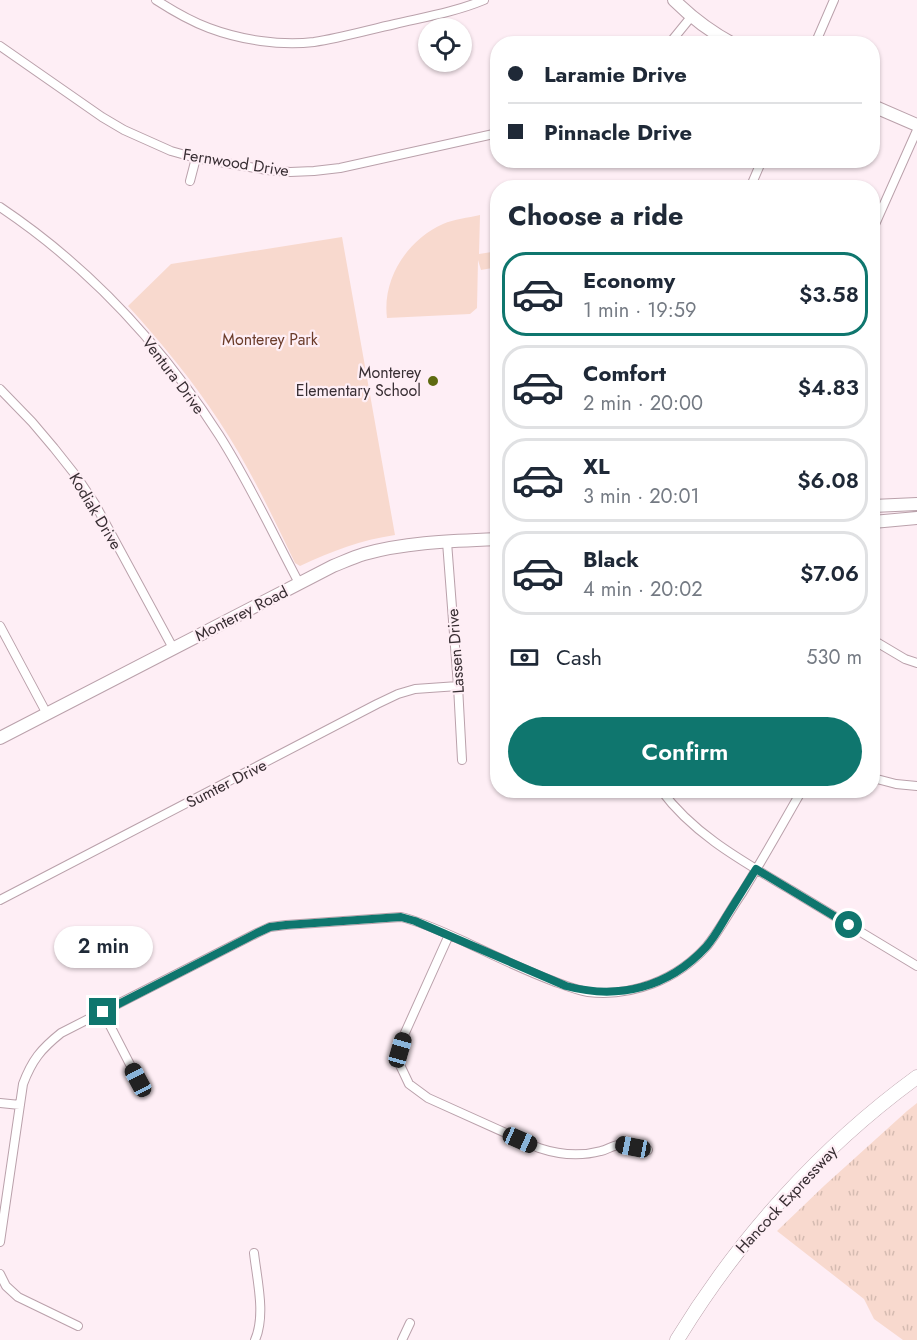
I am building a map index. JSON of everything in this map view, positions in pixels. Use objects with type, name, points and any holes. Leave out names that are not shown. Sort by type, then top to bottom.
[{"type":"main road","name":"Hancock Expressway","points":[[677,1340],[706,1294],[741,1247],[799,1181],[889,1097],[917,1077]]},
{"type":"street","points":[[156,0],[209,28],[231,35],[285,42],[312,42],[341,37],[456,10],[484,0]]},
{"type":"street","points":[[674,0],[691,17],[718,36]]},
{"type":"street","points":[[818,36],[834,0]]},
{"type":"street","points":[[676,36],[691,17]]},
{"type":"street","name":"Fernwood Drive","points":[[0,46],[124,130],[171,151],[196,158],[267,170],[314,171],[340,168],[490,135]]},
{"type":"street","points":[[880,109],[917,125]]},
{"type":"street","points":[[880,213],[917,130]]},
{"type":"street","points":[[190,181],[196,158]]},
{"type":"street","name":"Ventura Drive","points":[[0,207],[54,247],[85,274],[144,334],[179,378],[219,436],[299,583]]},
{"type":"street","name":"Kodiak Drive","points":[[0,389],[54,448],[89,495],[174,648]]},
{"type":"street","points":[[880,506],[917,504]]},
{"type":"street","points":[[880,521],[917,518]]},
{"type":"street","name":"Monterey Road","points":[[0,738],[333,566],[362,555],[396,547],[490,539]]},
{"type":"street","name":"Lassen Drive","points":[[447,542],[462,760]]},
{"type":"street","points":[[0,626],[47,714]]},
{"type":"street","points":[[880,644],[905,659],[917,663]]},
{"type":"street","name":"Sumter Drive","points":[[0,900],[398,694],[415,689],[458,686]]},
{"type":"street","points":[[880,780],[917,786]]},
{"type":"street","points":[[667,798],[713,841],[917,966]]},
{"type":"street","points":[[0,1242],[23,1084],[36,1055],[61,1033],[257,933],[270,927],[286,925],[401,917],[449,935],[566,986],[602,993],[628,991],[652,985],[675,973],[707,946],[797,798]]},
{"type":"street","points":[[449,935],[404,1035],[400,1050],[400,1065],[409,1084],[428,1098],[554,1153],[587,1154],[619,1145],[648,1150]]},
{"type":"street","points":[[103,1012],[138,1080]]},
{"type":"street","points":[[0,1103],[20,1105]]},
{"type":"street","points":[[254,1253],[261,1317],[255,1340]]},
{"type":"street","points":[[0,1274],[6,1286],[18,1298],[78,1326]]},
{"type":"street","points":[[402,1340],[410,1323]]},
{"type":"green space","points":[[480,215],[479,254],[490,252],[490,268],[481,270],[478,260],[477,308],[470,314],[387,318],[386,303],[393,275],[408,250],[430,231],[456,220]]},
{"type":"green space","name":"Monterey Park","points":[[342,237],[395,535],[347,547],[300,566],[295,563],[250,473],[219,421],[176,362],[128,306],[171,264]]},
{"type":"green space","points":[[917,1103],[917,1340],[903,1340],[874,1319],[864,1299],[777,1231]]},
{"type":"place","name":"Monterey Elementary School","points":[[433,381]]},
{"type":"route","points":[[103,1012],[270,927],[401,917],[447,934],[566,986],[602,993],[628,991],[652,985],[675,973],[707,946],[756,869],[849,925]]}]
